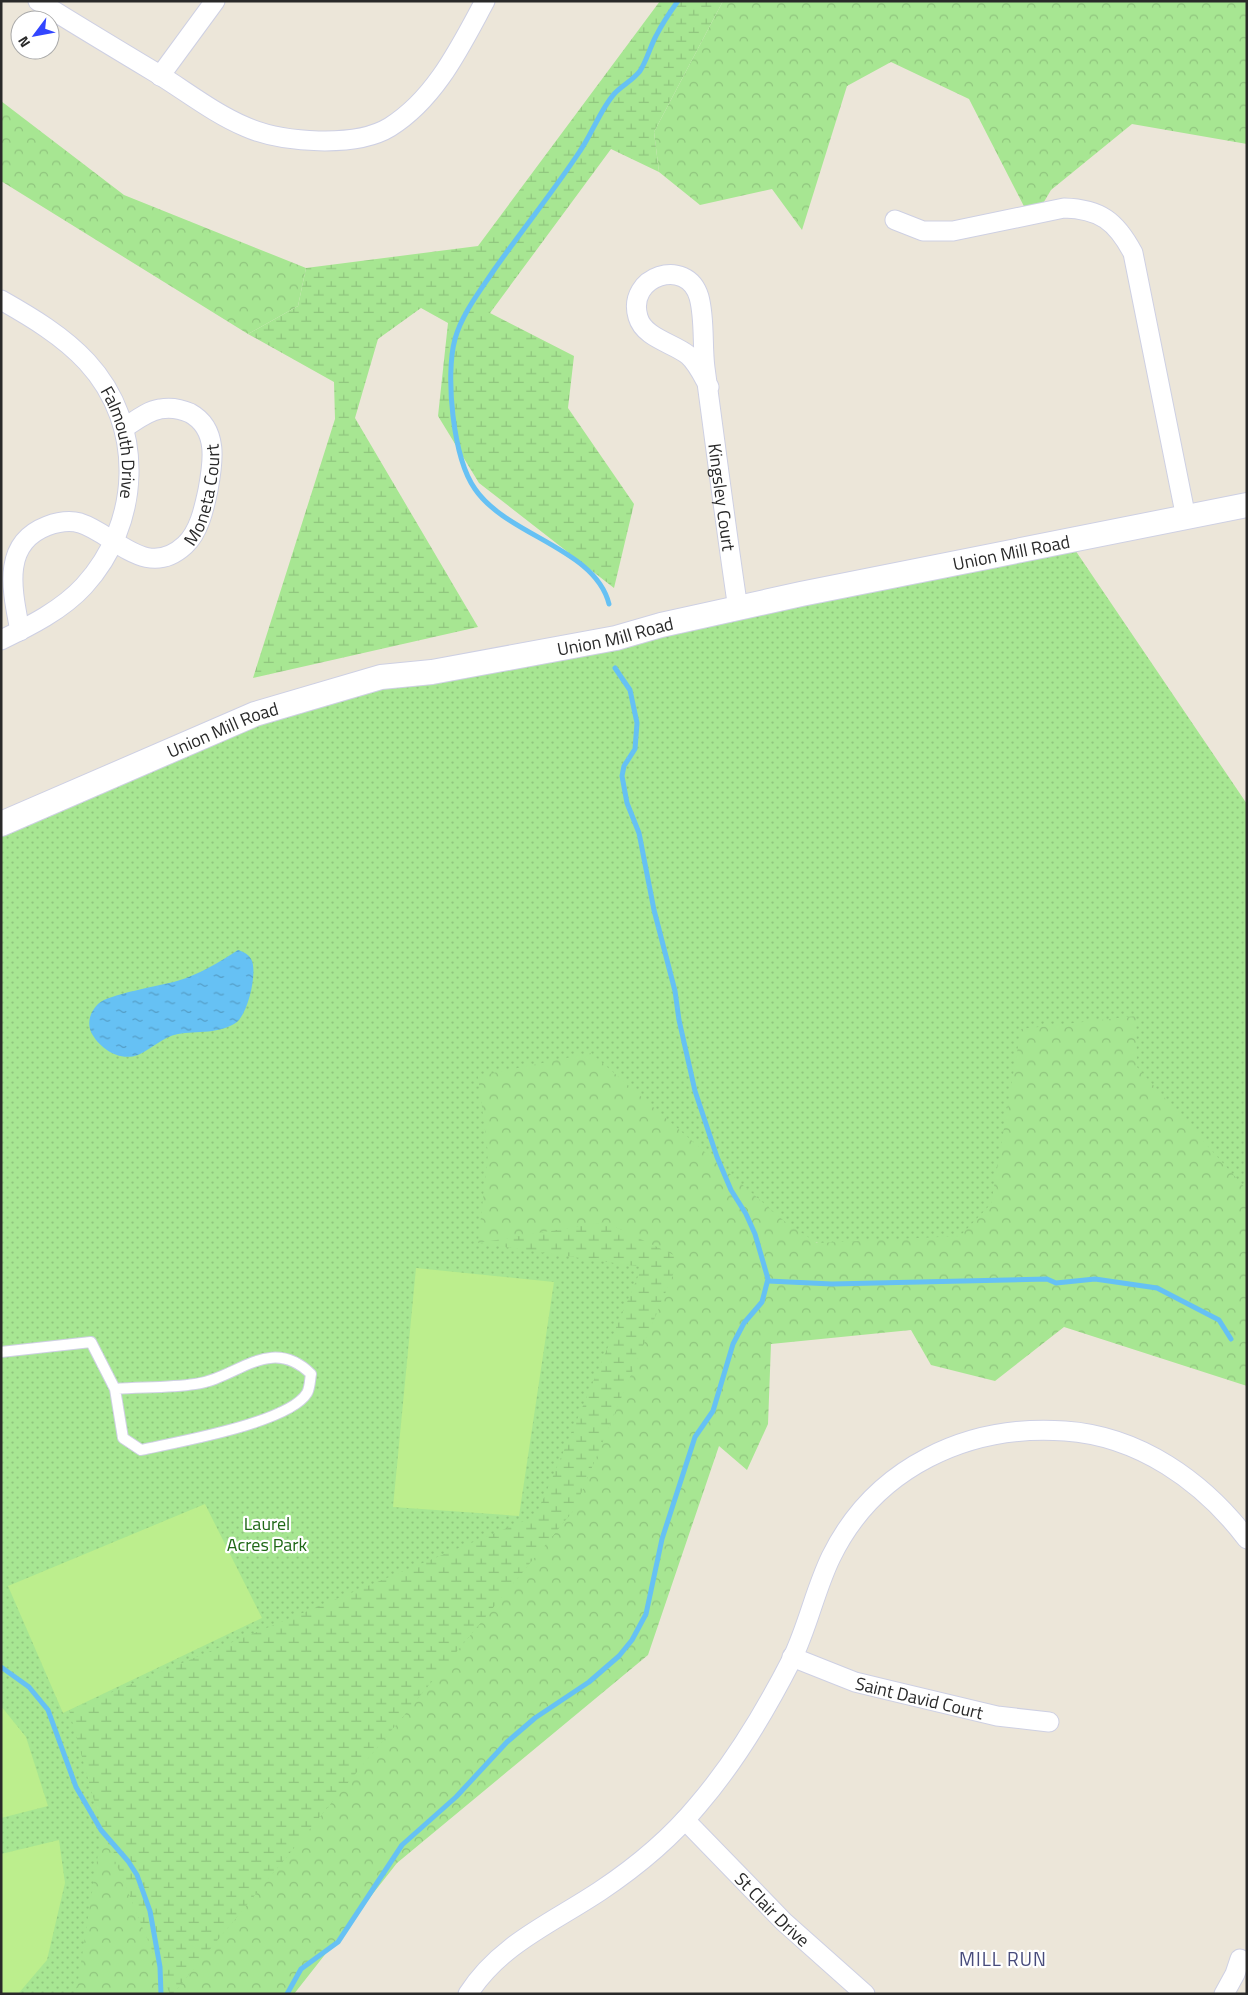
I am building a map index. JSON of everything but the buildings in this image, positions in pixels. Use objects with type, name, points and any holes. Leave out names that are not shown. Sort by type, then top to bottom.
[{"type":"street","points":[[38,1],[246,128],[293,138],[330,142],[366,136],[385,130],[396,123],[432,91],[444,74],[485,1]]},
{"type":"street","points":[[160,76],[215,1]]},
{"type":"street","points":[[895,220],[923,231],[953,231],[1064,208],[1082,208],[1099,214],[1113,224],[1124,236],[1133,253],[1186,518]]},
{"type":"street","name":"Kingsley Court","points":[[708,387],[690,357],[645,330],[638,317],[640,291],[652,278],[668,274],[683,277],[696,288],[700,303],[708,387],[738,609]]},
{"type":"street","name":"Falmouth Drive","points":[[1,300],[37,321],[86,361],[110,395],[124,428],[129,455],[128,497],[124,517],[113,543],[100,566],[83,587],[48,615],[1,640]]},
{"type":"street","name":"Moneta Court","points":[[20,631],[12,587],[12,573],[14,559],[30,536],[55,522],[69,521],[80,523],[100,532],[113,543],[134,555],[158,558],[173,554],[185,545],[196,532],[202,516],[213,464],[208,432],[200,419],[174,408],[161,408],[149,412],[124,428]]},
{"type":"street","name":"Union Mill Road","points":[[1,824],[256,714],[381,677],[432,672],[616,638],[661,625],[801,594],[1247,505]]},
{"type":"street","points":[[468,1994],[492,1963],[510,1946],[623,1875],[664,1841],[713,1787],[741,1746],[792,1657],[830,1559],[848,1528],[875,1494],[897,1477],[944,1450],[994,1434],[1043,1430],[1078,1432],[1134,1448],[1174,1468],[1204,1491],[1247,1538]]},
{"type":"street","name":"Saint David Court","points":[[792,1657],[855,1682],[997,1716],[1050,1722]]},
{"type":"street","name":"St Clair Drive","points":[[685,1820],[778,1916],[865,1994]]},
{"type":"street","points":[[1224,1994],[1235,1974],[1240,1959]]},
{"type":"lane","points":[[1,1352],[90,1342],[115,1389],[123,1438],[141,1450],[243,1426],[291,1408],[308,1393],[311,1374],[302,1365],[285,1358],[257,1359],[197,1384],[115,1389]]},
{"type":"green space","points":[[660,1],[723,1],[654,132],[659,172],[611,149],[490,313],[574,356],[568,408],[634,504],[614,588],[479,483],[438,416],[448,323],[421,308],[378,339],[355,418],[478,627],[253,678],[335,419],[334,382],[248,334],[298,306],[306,268],[478,246]]},
{"type":"green space","points":[[723,1],[1247,1],[1247,144],[1132,124],[1051,190],[1032,222],[969,99],[891,62],[847,86],[802,230],[772,189],[700,205],[659,172],[654,132]]},
{"type":"green space","points":[[1,101],[124,195],[306,268],[298,306],[248,334],[1,181]]},
{"type":"green space","name":"Laurel Acres Park","points":[[1069,541],[1247,804],[1247,1381],[895,1266],[704,1209],[682,1389],[226,1994],[1,1994],[1,828],[255,714]]},
{"type":"green space","points":[[1136,1016],[1137,1067],[1247,1190],[1247,1386],[1064,1327],[995,1381],[931,1365],[911,1330],[771,1344],[768,1424],[747,1470],[719,1446],[648,1655],[397,1863],[294,1994],[173,1994],[574,1510],[679,1259],[605,1222],[478,1243],[488,1154],[478,1076],[591,1053],[784,1221],[817,1243],[960,1236],[991,1204],[1021,1029]]},
{"type":"green space","points":[[605,1222],[680,1258],[574,1510],[173,1994],[170,1994],[102,1829],[69,1710],[536,1516],[642,1267],[478,1243]]},
{"type":"green space","points":[[416,1268],[554,1282],[519,1516],[393,1507]]},
{"type":"green space","points":[[205,1504],[262,1618],[63,1713],[8,1586]]},
{"type":"green space","points":[[1,1706],[26,1737],[48,1806],[1,1818]]},
{"type":"green space","points":[[102,1829],[170,1994],[76,1994]]},
{"type":"green space","points":[[59,1840],[65,1883],[47,1960],[18,1994],[1,1994],[1,1854]]},
{"type":"water","points":[[238,950],[251,959],[253,975],[245,1010],[237,1022],[231,1026],[224,1029],[178,1034],[162,1040],[138,1055],[131,1057],[124,1057],[110,1052],[99,1043],[91,1032],[89,1021],[91,1014],[98,1004],[104,1000],[185,978],[209,968]]},
{"type":"waterway","points":[[609,604],[601,585],[587,569],[569,555],[507,519],[489,505],[475,489],[467,475],[456,437],[451,394],[452,355],[458,330],[472,303],[570,166],[610,99],[640,71],[658,32],[678,1]]},
{"type":"waterway","points":[[287,1994],[301,1969],[338,1942],[402,1845],[456,1797],[507,1742],[535,1718],[589,1682],[619,1656],[632,1640],[646,1614],[662,1539],[695,1437],[713,1411],[733,1344],[744,1323],[762,1302],[768,1279],[755,1234],[746,1214],[731,1190],[717,1157],[695,1091],[679,1020],[675,991],[654,910],[639,833],[627,803],[622,776],[624,766],[635,749],[637,723],[630,690],[615,668]]},
{"type":"waterway","points":[[768,1281],[832,1284],[1047,1279],[1056,1283],[1095,1279],[1157,1288],[1219,1320],[1231,1339]]},
{"type":"waterway","points":[[1,1667],[29,1687],[48,1710],[76,1787],[101,1830],[128,1861],[137,1875],[150,1911],[160,1967],[161,1994]]},
{"type":"district","name":"MILL RUN","points":[[1003,1958]]}]
